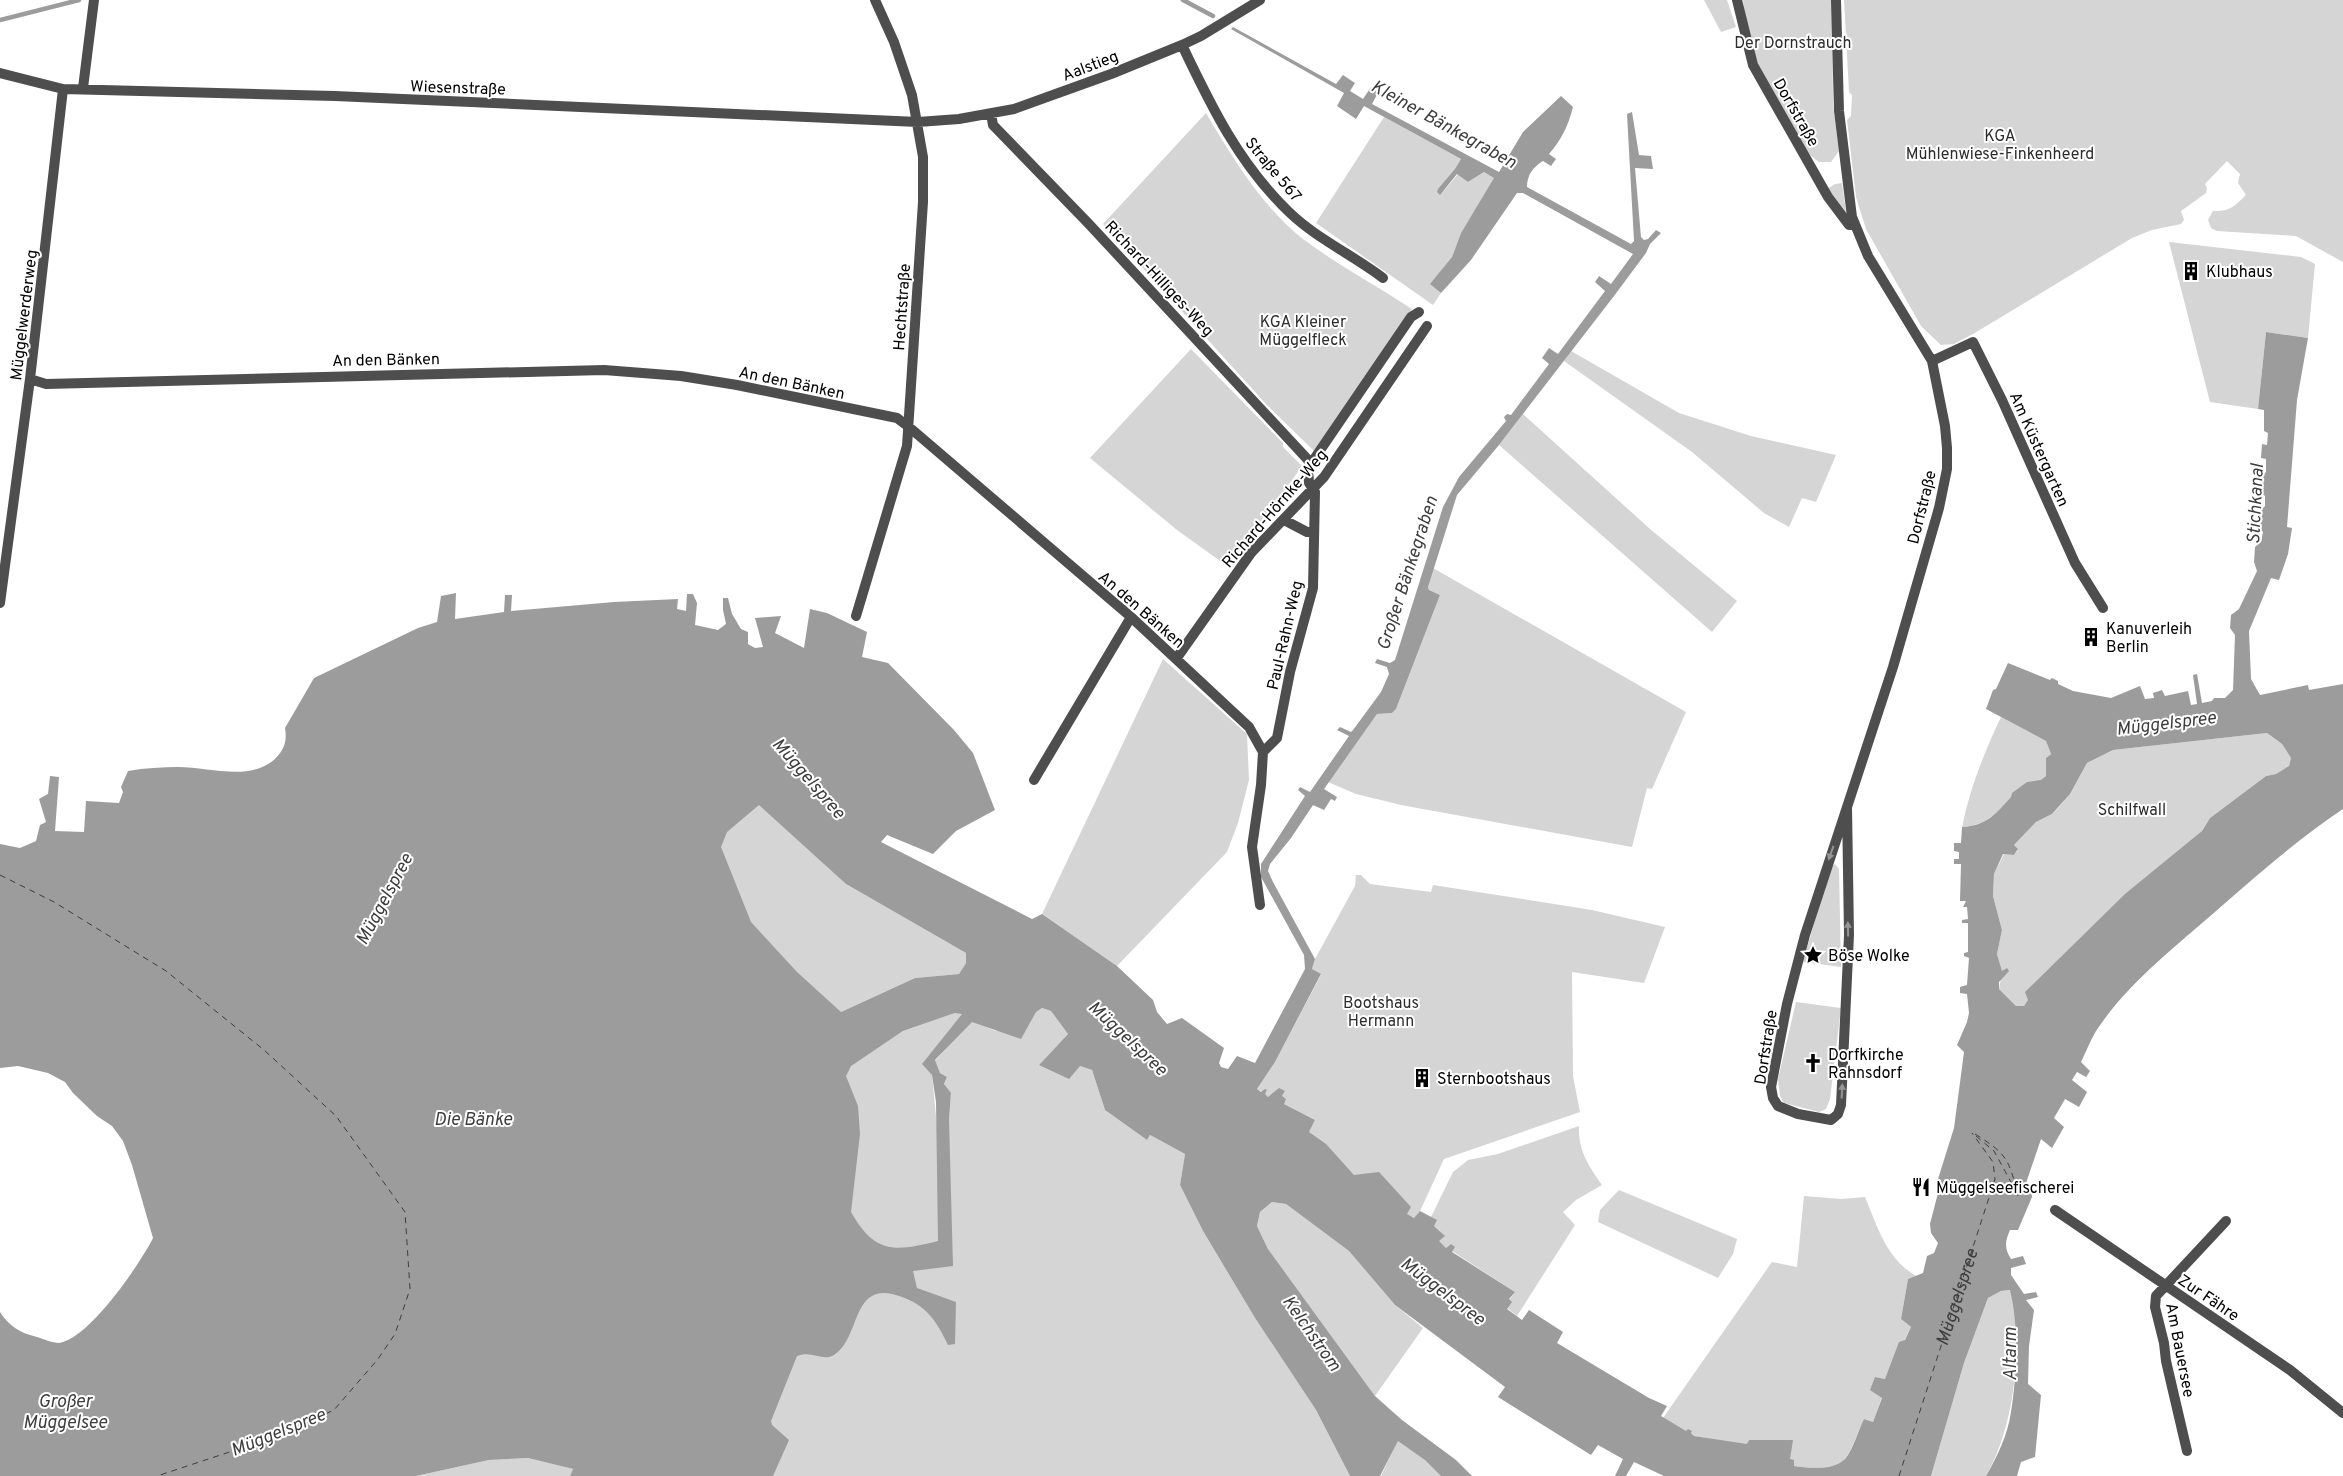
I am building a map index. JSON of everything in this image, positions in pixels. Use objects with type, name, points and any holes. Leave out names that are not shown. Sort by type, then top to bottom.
[{"type":"street","points":[[83,88],[94,0]]},
{"type":"street","name":"Hechtstraße","points":[[856,616],[907,446],[922,202],[923,157],[918,122],[907,77],[875,0]]},
{"type":"street","name":"Aalstieg","points":[[918,122],[991,114],[1040,100],[1182,45],[1201,36],[1260,0]]},
{"type":"street","name":"Dorfstraße","points":[[1737,0],[1754,65],[1828,197],[1849,225],[1854,225]]},
{"type":"street","name":"Dorfstraße","points":[[1836,0],[1839,112],[1845,171],[1854,225],[1868,256],[1932,361],[1945,426],[1947,469],[1939,508],[1895,658],[1805,935],[1787,1004],[1771,1087],[1773,1098],[1778,1106],[1785,1110],[1823,1120],[1831,1120],[1838,1114],[1841,1105],[1848,935],[1847,807]]},
{"type":"street","name":"Straße 567","points":[[1182,45],[1211,108],[1232,143],[1259,178],[1289,212],[1316,234],[1383,278]]},
{"type":"street","name":"Wiesenstraße","points":[[0,73],[63,89],[83,88],[353,97],[918,122]]},
{"type":"street","name":"Müggelwerderweg","points":[[0,603],[30,379],[63,89]]},
{"type":"street","name":"Richard-Hilliges-Weg","points":[[991,114],[993,125],[1088,223],[1310,462]]},
{"type":"street","name":"Richard-Hörnke-Weg","points":[[1310,462],[1411,317],[1419,312]]},
{"type":"street","name":"Richard-Hörnke-Weg","points":[[1176,659],[1251,553],[1313,489],[1338,457],[1427,326]]},
{"type":"street","name":"Am Küstergarten","points":[[1932,361],[1973,342],[2002,400],[2072,555],[2086,583],[2103,608]]},
{"type":"street","name":"An den Bänken","points":[[30,379],[56,383],[604,370],[681,376],[737,385],[897,418],[1131,617],[1241,718],[1249,727],[1263,752]]},
{"type":"street","name":"Paul-Rahn-Weg","points":[[1263,752],[1278,738],[1290,672],[1314,588],[1315,492],[1308,474],[1310,462]]},
{"type":"street","points":[[1284,520],[1307,532],[1314,532]]},
{"type":"street","points":[[1034,780],[1131,617]]},
{"type":"street","points":[[1260,905],[1252,848],[1261,785],[1263,752]]},
{"type":"street","name":"Zur Fähre","points":[[2055,1210],[2290,1370],[2343,1413]]},
{"type":"street","name":"Am Bauersee","points":[[2187,1451],[2155,1307],[2156,1296],[2226,1221]]},
{"type":"green space","points":[[1704,0],[1727,0],[1736,27],[1721,32]]},
{"type":"green space","name":"Der Dornstrauch","points":[[1743,0],[1832,0],[1833,105],[1839,151],[1831,162],[1819,162],[1807,153],[1757,63],[1745,16]]},
{"type":"green space","name":"KGA Mühlenwiese-Finkenheerd","points":[[1844,0],[2343,0],[2343,262],[2296,236],[2217,231],[2211,228],[2208,220],[2213,211],[2231,208],[2246,195],[2238,183],[2240,174],[2227,161],[2205,184],[2207,188],[2206,193],[2181,211],[2184,220],[2181,224],[2152,230],[2132,238],[1973,334],[1954,344],[1941,345],[1921,326],[1866,229],[1856,197],[1847,120],[1851,116],[1852,95],[1849,92]]},
{"type":"green space","name":"KGA Kleiner Müggelfleck","points":[[1206,113],[1226,147],[1261,197],[1288,226],[1329,257],[1412,309],[1314,451],[1266,404],[1103,224]]},
{"type":"green space","points":[[1384,117],[1461,159],[1443,192],[1458,174],[1468,182],[1484,172],[1495,178],[1461,233],[1452,257],[1431,284],[1441,293],[1433,305],[1316,223]]},
{"type":"green space","points":[[1842,183],[1847,219],[1827,189],[1835,184]]},
{"type":"green space","points":[[2169,242],[2301,257],[2315,264],[2308,338],[2266,332],[2258,409],[2210,402]]},
{"type":"green space","points":[[1191,349],[1283,443],[1283,447],[1302,466],[1230,568],[1177,530],[1090,458]]},
{"type":"green space","points":[[1571,351],[1679,413],[1751,436],[1836,455],[1816,502],[1802,498],[1789,527],[1764,513],[1692,452],[1564,361]]},
{"type":"green space","points":[[1523,414],[1650,529],[1737,601],[1712,632],[1499,445]]},
{"type":"green space","points":[[1433,568],[1686,712],[1652,789],[1647,788],[1632,847],[1401,805],[1356,794],[1328,782],[1377,714],[1392,713],[1396,709],[1440,595],[1429,590],[1428,587]]},
{"type":"green space","points":[[1163,659],[1247,734],[1249,780],[1238,823],[1227,852],[1117,966],[1042,914]]},
{"type":"green space","points":[[2001,717],[2046,741],[2051,754],[2046,758],[2046,776],[2041,781],[2027,782],[2006,804],[1982,822],[1973,826],[1962,827],[1978,771]]},
{"type":"green space","name":"Schilfwall","points":[[2267,733],[2282,744],[2291,758],[2289,766],[2276,774],[2266,776],[2210,818],[2202,831],[2024,1006],[2016,1006],[1999,989],[2002,972],[1997,954],[2002,930],[1993,896],[1994,874],[2004,854],[2014,855],[2018,850],[2014,845],[2036,822],[2052,814],[2070,794],[2087,763],[2113,750]]},
{"type":"green space","points":[[736,779],[846,884],[966,953],[966,963],[959,974],[915,978],[841,1012],[851,1065],[903,1031],[955,1013],[963,1013],[923,1064],[932,1075],[937,1127],[949,1120],[951,1094],[944,1084],[947,1077],[940,1073],[935,1061],[967,1025],[972,1021],[996,1031],[1042,1008],[1051,1011],[1068,1034],[1039,1065],[1080,1066],[1092,1070],[1105,1110],[1147,1140],[1150,1135],[1185,1154],[1180,1185],[1203,1231],[1255,1318],[1316,1410],[1350,1476],[598,1476],[518,812]]},
{"type":"green space","points":[[1835,864],[1839,869],[1841,967],[1803,962],[1830,868]]},
{"type":"green space","name":"Bootshaus Hermann","points":[[1356,875],[1361,875],[1370,884],[1431,892],[1433,885],[1592,910],[1665,927],[1644,983],[1572,972],[1573,1076],[1580,1112],[1444,1159],[1420,1211],[1414,1218],[1406,1214],[1411,1207],[1354,1175],[1309,1132],[1315,1120],[1284,1104],[1282,1096],[1285,1091],[1268,1097],[1264,1094],[1267,1091],[1262,1092],[1257,1089],[1275,1062],[1321,975],[1312,969],[1315,959],[1355,886]]},
{"type":"green space","points":[[1796,1002],[1841,1008],[1830,1099],[1826,1109],[1819,1112],[1784,1103],[1780,1096],[1778,1079]]},
{"type":"green space","points":[[1579,1126],[1582,1150],[1592,1171],[1602,1185],[1576,1200],[1563,1212],[1575,1225],[1517,1316],[1507,1308],[1509,1300],[1515,1292],[1452,1251],[1451,1244],[1446,1248],[1439,1242],[1440,1231],[1434,1226],[1431,1217],[1453,1172],[1468,1160],[1498,1154]]},
{"type":"green space","points":[[1619,1190],[1737,1239],[1733,1254],[1718,1278],[1598,1222],[1600,1210]]},
{"type":"green space","points":[[1804,1196],[1841,1199],[1865,1197],[1879,1231],[1890,1251],[1906,1269],[1916,1276],[1908,1279],[1901,1319],[1911,1327],[1885,1379],[1875,1377],[1882,1397],[1873,1422],[1864,1419],[1845,1459],[1840,1463],[1821,1468],[1794,1466],[1780,1453],[1755,1441],[1749,1440],[1747,1445],[1694,1436],[1691,1433],[1692,1431],[1686,1432],[1663,1418],[1772,1262],[1797,1267]]},
{"type":"green space","points":[[1272,1202],[1286,1204],[1349,1251],[1395,1305],[1423,1328],[1375,1396],[1268,1249],[1257,1226],[1260,1212]]},
{"type":"green space","points":[[2011,1290],[2015,1312],[2016,1336],[2014,1385],[2010,1410],[1996,1456],[1986,1476],[1931,1476],[1964,1363],[1988,1298],[2001,1291]]},
{"type":"green space","points":[[1400,1436],[1462,1476],[1381,1476]]},
{"type":"green space","points":[[528,1458],[573,1469],[570,1476],[416,1476],[489,1460]]},
{"type":"water","name":"Die Bänke","points":[[1233,27],[1336,84],[1343,75],[1355,83],[1350,91],[1363,99],[1371,87],[1379,91],[1372,104],[1499,172],[1523,132],[1561,96],[1573,107],[1564,132],[1549,154],[1556,159],[1551,166],[1543,161],[1536,166],[1529,175],[1527,187],[1631,244],[1634,241],[1627,114],[1632,112],[1639,155],[1651,156],[1653,169],[1635,168],[1641,237],[1644,240],[1648,239],[1656,230],[1661,233],[1650,244],[1646,253],[1614,296],[1499,445],[1457,495],[1428,587],[1429,590],[1440,595],[1396,709],[1392,713],[1377,714],[1324,789],[1337,797],[1335,801],[1331,799],[1324,810],[1313,805],[1291,838],[1270,864],[1268,871],[1273,882],[1315,959],[1312,969],[1321,974],[1275,1062],[1257,1089],[1261,1092],[1265,1089],[1267,1090],[1265,1094],[1268,1097],[1279,1088],[1285,1091],[1282,1096],[1286,1099],[1284,1104],[1315,1120],[1309,1132],[1326,1144],[1354,1175],[1379,1172],[1411,1207],[1407,1214],[1414,1218],[1420,1211],[1437,1220],[1434,1226],[1445,1236],[1439,1241],[1446,1248],[1451,1244],[1455,1247],[1452,1252],[1515,1292],[1509,1299],[1512,1302],[1507,1309],[1522,1320],[1529,1310],[1563,1332],[1557,1343],[1649,1398],[1667,1406],[1661,1416],[1686,1431],[1688,1429],[1692,1431],[1691,1433],[1694,1436],[1747,1444],[1749,1440],[1793,1440],[1790,1459],[1794,1460],[1794,1466],[1821,1468],[1840,1463],[1850,1451],[1864,1419],[1873,1422],[1882,1398],[1870,1390],[1875,1377],[1885,1379],[1899,1342],[1905,1340],[1911,1327],[1901,1319],[1908,1279],[1923,1273],[1927,1256],[1934,1253],[1938,1243],[1931,1233],[1930,1224],[1938,1193],[1938,1179],[1954,1128],[1964,1052],[1957,1045],[1969,1013],[1967,994],[1960,993],[1960,987],[1967,985],[1969,958],[1964,956],[1964,953],[1968,952],[1968,923],[1962,923],[1962,920],[1968,919],[1967,907],[1963,907],[1966,901],[1960,901],[1961,864],[1954,864],[1954,859],[1959,859],[1959,852],[1954,851],[1954,843],[1961,843],[1962,827],[1978,824],[1990,818],[2011,797],[2012,793],[2027,782],[2041,780],[2046,776],[2046,758],[2051,754],[2046,741],[1986,709],[1993,690],[1996,689],[2008,663],[2050,680],[2052,678],[2058,681],[2058,684],[2073,691],[2111,698],[2140,686],[2145,699],[2154,698],[2153,693],[2162,690],[2165,696],[2188,691],[2191,705],[2197,704],[2193,675],[2197,674],[2202,703],[2212,701],[2214,698],[2225,698],[2233,690],[2235,635],[2230,628],[2231,615],[2239,609],[2257,571],[2254,562],[2255,547],[2261,542],[2263,532],[2257,525],[2259,512],[2265,506],[2265,496],[2260,492],[2260,478],[2266,472],[2266,459],[2261,458],[2262,444],[2267,445],[2268,433],[2264,431],[2264,410],[2258,409],[2266,332],[2308,338],[2297,400],[2287,527],[2292,528],[2288,554],[2279,580],[2271,578],[2249,631],[2251,679],[2260,695],[2308,685],[2309,690],[2343,684],[2343,809],[2262,871],[2168,953],[2122,998],[2096,1031],[2081,1062],[2090,1071],[2086,1077],[2077,1072],[2072,1080],[2087,1092],[2079,1107],[2065,1099],[2054,1118],[2064,1127],[2052,1148],[2041,1139],[2025,1186],[2031,1189],[2032,1197],[2018,1230],[2010,1230],[2006,1244],[2011,1259],[2023,1256],[2026,1264],[2011,1268],[2011,1275],[2024,1294],[2036,1292],[2038,1297],[2026,1300],[2034,1310],[2029,1346],[2028,1384],[2041,1395],[2035,1457],[2021,1462],[2017,1476],[1986,1476],[2005,1437],[2013,1398],[2016,1367],[2016,1335],[2010,1290],[2001,1291],[1988,1298],[1964,1363],[1931,1476],[1664,1476],[1634,1462],[1626,1476],[1615,1476],[1623,1459],[1598,1445],[1591,1455],[1498,1397],[1505,1387],[1395,1305],[1349,1251],[1286,1204],[1272,1202],[1260,1212],[1257,1226],[1268,1249],[1375,1396],[1402,1420],[1456,1460],[1472,1476],[1441,1476],[1425,1460],[1398,1441],[1380,1476],[1350,1476],[1316,1410],[1255,1318],[1203,1231],[1180,1185],[1185,1154],[1150,1135],[1147,1140],[1105,1110],[1092,1070],[1080,1066],[1069,1079],[1039,1065],[1068,1034],[1051,1011],[1042,1008],[1036,1012],[1021,1039],[972,1022],[935,1060],[940,1073],[947,1077],[944,1084],[951,1093],[949,1120],[953,1266],[913,1271],[917,1288],[956,1302],[955,1344],[948,1345],[935,1322],[918,1305],[902,1297],[885,1293],[873,1295],[865,1302],[859,1312],[843,1347],[834,1355],[830,1357],[808,1354],[797,1356],[771,1421],[772,1425],[789,1440],[773,1476],[570,1476],[573,1469],[528,1458],[489,1460],[416,1476],[0,1476],[0,1312],[11,1325],[25,1333],[57,1343],[71,1338],[85,1329],[112,1299],[137,1265],[153,1238],[132,1165],[123,1141],[112,1126],[97,1116],[73,1093],[65,1082],[48,1073],[18,1066],[0,1068],[0,844],[20,848],[36,841],[40,825],[46,822],[39,799],[48,794],[50,776],[59,777],[55,831],[84,832],[86,801],[119,803],[123,792],[121,787],[128,771],[178,767],[241,772],[265,766],[281,752],[286,737],[285,728],[314,678],[418,628],[437,622],[441,596],[456,593],[455,619],[504,612],[505,595],[512,595],[511,611],[614,602],[678,599],[677,609],[686,611],[687,594],[693,594],[697,603],[695,625],[718,630],[726,624],[723,598],[728,598],[732,614],[741,629],[748,632],[748,644],[755,648],[763,647],[755,618],[781,616],[775,633],[804,648],[810,609],[827,613],[867,632],[862,657],[888,663],[954,730],[973,753],[995,810],[956,831],[933,854],[887,835],[881,842],[1032,919],[1042,914],[1117,966],[1153,1000],[1157,1012],[1167,1024],[1182,1018],[1224,1048],[1219,1063],[1221,1067],[1228,1069],[1237,1056],[1255,1063],[1305,969],[1304,955],[1261,877],[1261,864],[1305,796],[1298,790],[1300,787],[1310,792],[1349,736],[1337,730],[1340,727],[1351,732],[1381,692],[1389,674],[1387,667],[1375,663],[1377,659],[1390,663],[1395,660],[1443,507],[1459,477],[1506,421],[1504,417],[1507,414],[1511,415],[1549,364],[1542,358],[1549,348],[1558,354],[1605,291],[1595,282],[1599,276],[1611,284],[1633,254],[1523,193],[1517,193],[1471,260],[1441,293],[1430,284],[1452,257],[1461,233],[1494,178],[1484,172],[1468,182],[1457,174],[1440,195],[1437,192],[1438,189],[1461,159],[1364,106],[1356,119],[1337,106],[1344,93],[1231,29]],"holes":[[[2267,733],[2282,744],[2291,758],[2289,766],[2276,774],[2266,776],[2210,818],[2202,831],[2125,894],[2025,992],[2028,1000],[2024,1006],[2016,1006],[1999,989],[1999,982],[2009,971],[2007,968],[2002,971],[1997,954],[2002,930],[1993,896],[1994,874],[2003,854],[2014,855],[2018,849],[2014,845],[2036,822],[2052,814],[2070,794],[2087,763],[2113,750]],[[759,805],[846,884],[966,953],[966,963],[959,974],[915,978],[841,1012],[797,972],[751,922],[721,847],[727,832]],[[955,1013],[962,1014],[922,1064],[932,1075],[936,1102],[938,1241],[897,1248],[877,1243],[860,1226],[851,1212],[860,1134],[858,1106],[846,1076],[851,1066],[903,1031]]]},
{"type":"waterway","name":"Kleiner Bänkegraben","points":[[0,20],[79,0]]},
{"type":"waterway","name":"Kleiner Bänkegraben","points":[[1183,0],[1213,16]]},
{"type":"ferry route","points":[[0,875],[54,902],[166,971],[264,1050],[336,1116],[405,1212],[410,1289],[395,1334],[378,1359],[334,1410],[275,1437],[157,1476]]},
{"type":"ferry route","points":[[1899,1476],[1995,1179],[1993,1162],[1972,1133]]},
{"type":"ferry route","points":[[1975,1134],[1994,1147],[2005,1159],[2009,1165],[2018,1196]]},
{"type":"ferry route","points":[[1976,1136],[1994,1151],[2017,1193]]},
{"type":"place","name":"Klubhaus","points":[[2191,271]]},
{"type":"place","name":"Kanuverleih Berlin","points":[[2091,637]]},
{"type":"place","name":"Böse Wolke","points":[[1813,955]]},
{"type":"place","name":"Dorfkirche Rahnsdorf","points":[[1813,1063]]},
{"type":"place","name":"Sternbootshaus","points":[[1422,1078]]},
{"type":"place","name":"Müggelseefischerei","points":[[1921,1187]]},
{"type":"water label","name":"Stichkanal","points":[[2255,504]]},
{"type":"water label","name":"Großer Bänkegraben","points":[[1407,573]]},
{"type":"water label","name":"Müggelspree","points":[[2166,723]]},
{"type":"water label","name":"Müggelspree","points":[[809,778]]},
{"type":"water label","name":"Müggelspree","points":[[384,899]]},
{"type":"water label","name":"Müggelspree","points":[[1128,1038]]},
{"type":"water label","name":"Müggelspree","points":[[1443,1291]]},
{"type":"water label","name":"Müggelspree","points":[[1959,1298]]},
{"type":"water label","name":"Kelchstrom","points":[[1312,1333]]},
{"type":"water label","name":"Altarm","points":[[2010,1354]]},
{"type":"water label","name":"Großer Müggelsee","points":[[65,1411]]},
{"type":"water label","name":"Müggelspree","points":[[278,1432]]}]
